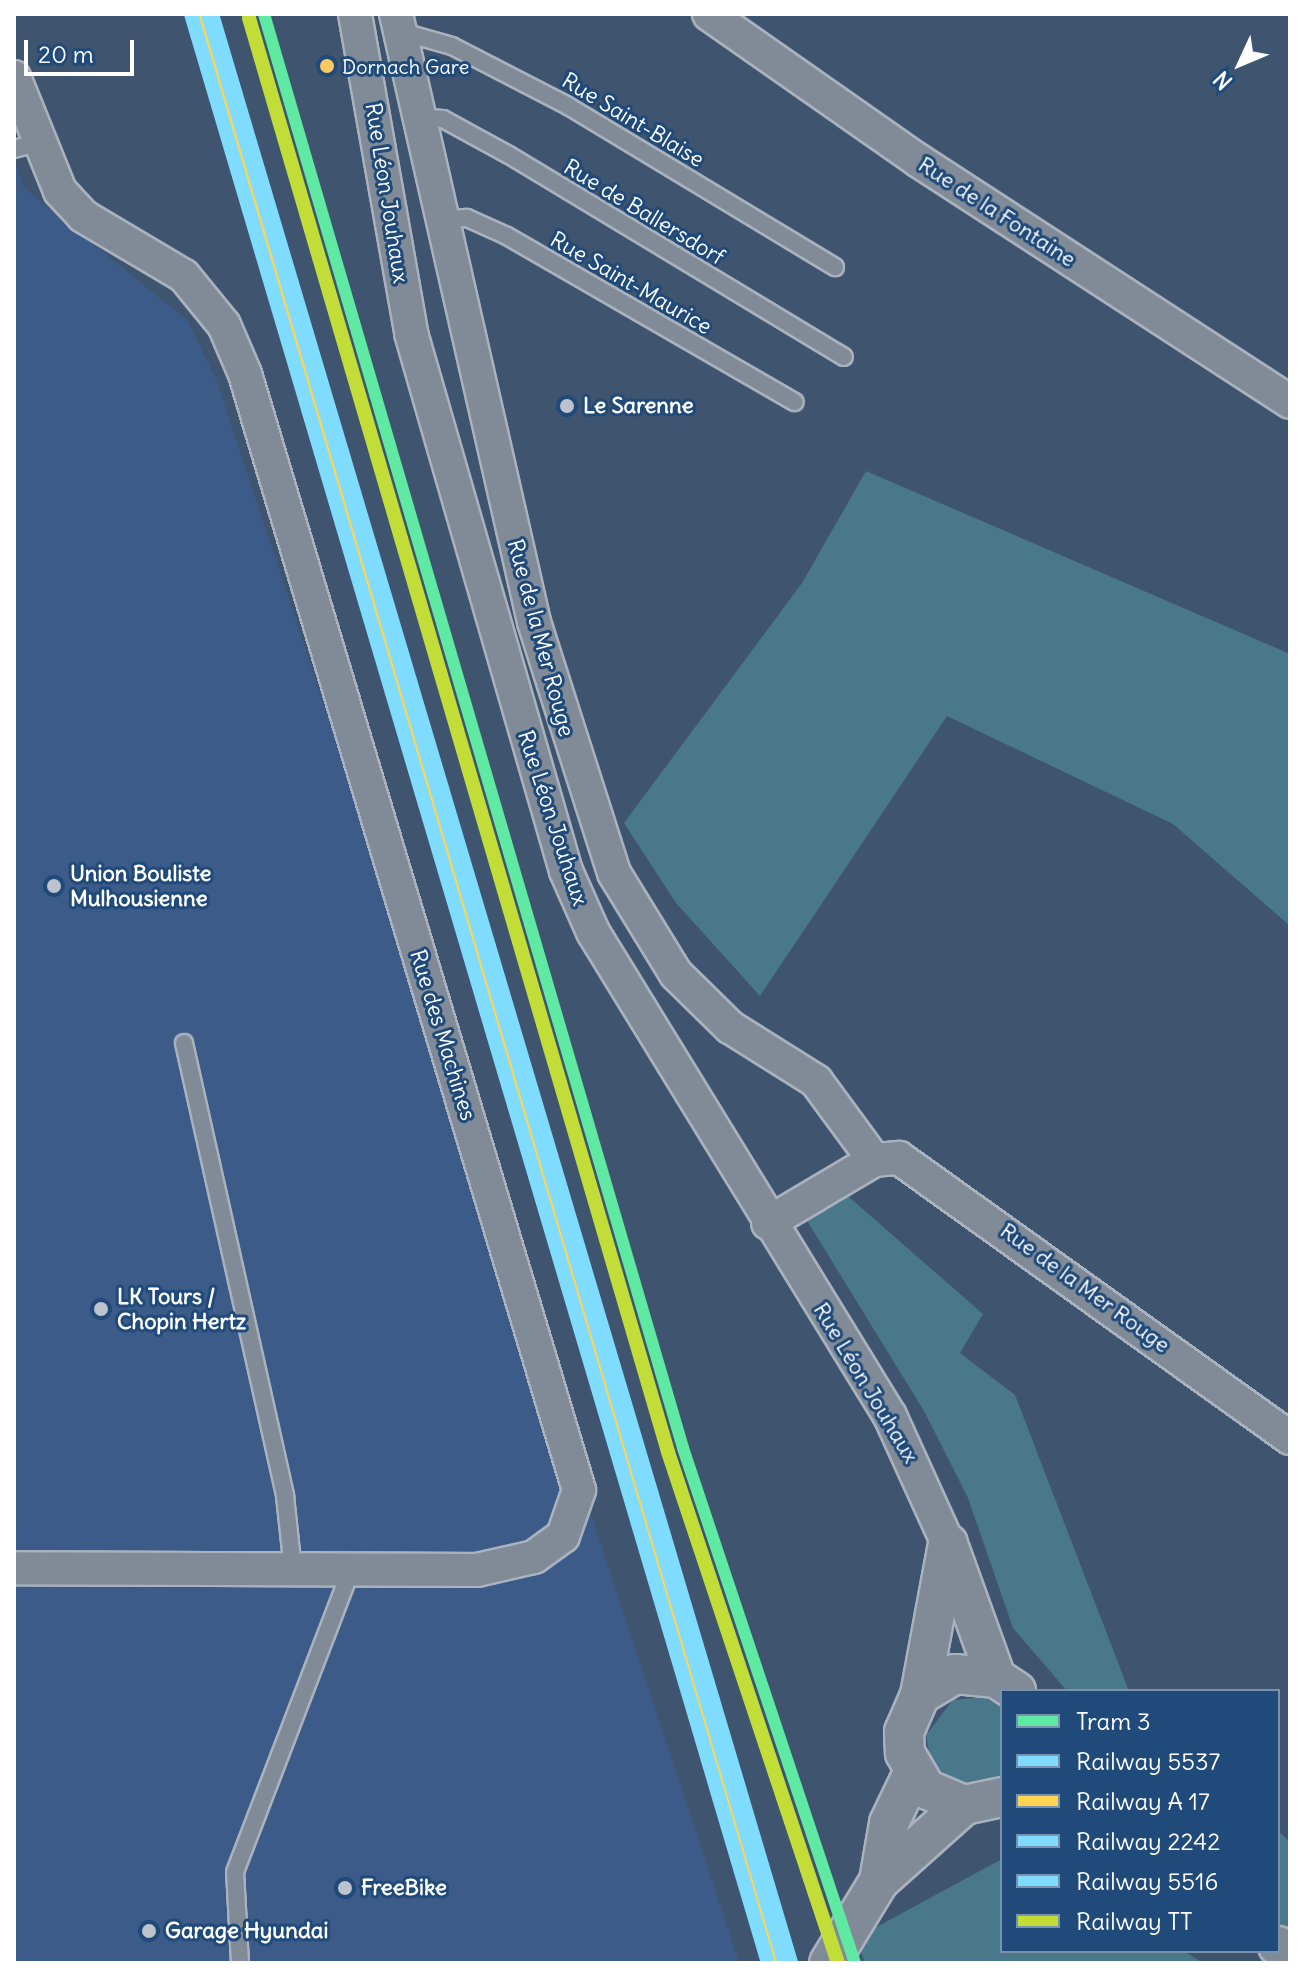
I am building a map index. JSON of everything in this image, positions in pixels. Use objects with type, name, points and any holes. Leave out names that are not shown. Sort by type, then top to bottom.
[{"type":"street","name":"Rue Léon Jouhaux","points":[[355,14],[411,333],[566,871],[593,932],[768,1223],[890,1416],[1006,1684]]},
{"type":"street","name":"Rue de la Fontaine","points":[[709,14],[919,161],[1290,402]]},
{"type":"street","name":"Rue de la Mer Rouge","points":[[398,23],[416,117],[534,622],[614,873],[676,974],[730,1027],[816,1081],[874,1160],[899,1158],[938,1181],[1290,1438]]},
{"type":"street","name":"Rue des Machines","points":[[14,77],[25,146],[83,216],[159,258],[204,297],[245,374],[579,1490],[563,1536],[534,1557],[477,1570],[350,1572],[14,1568]]},
{"type":"street","points":[[768,1223],[874,1160]]},
{"type":"street","points":[[948,1544],[920,1695],[904,1732],[913,1773],[926,1789],[988,1803]]},
{"type":"street","points":[[920,1695],[955,1674],[1006,1684]]},
{"type":"street","points":[[829,1963],[879,1881],[889,1823],[913,1773]]},
{"type":"street","points":[[879,1881],[988,1803]]},
{"type":"lane","name":"Rue Saint-Blaise","points":[[398,23],[452,46],[568,106],[835,267]]},
{"type":"lane","name":"Rue de Ballersdorf","points":[[416,117],[443,119],[509,155],[844,357]]},
{"type":"lane","name":"Rue Saint-Maurice","points":[[442,220],[467,218],[507,236],[794,402]]},
{"type":"lane","points":[[184,1043],[285,1496],[293,1570]]},
{"type":"lane","points":[[240,1963],[235,1872],[350,1572]]},
{"type":"shaded area","points":[[14,157],[23,187],[188,321],[217,381],[739,1963],[14,1963]]},
{"type":"shaded area","points":[[866,471],[1290,654],[1290,926],[1173,824],[947,716],[760,996],[676,903],[624,823],[802,583]]},
{"type":"shaded area","points":[[834,1184],[983,1314],[960,1353],[1015,1395],[1128,1689],[1065,1689],[1013,1628],[968,1498],[924,1411],[798,1206]]},
{"type":"shaded area","points":[[983,1697],[1000,1706],[1000,1780],[967,1790],[931,1764],[926,1735],[953,1700]]},
{"type":"shaded area","points":[[1280,1833],[1290,1842],[1290,1952],[1280,1947]]},
{"type":"shaded area","points":[[1000,1860],[1000,1953],[1187,1953],[1203,1963],[865,1963],[856,1938]]},
{"type":"tram line","name":"3","points":[[264,14],[683,1448],[855,1963]]},
{"type":"rail line","name":"2242","points":[[191,14],[768,1963]]},
{"type":"rail line","name":"5516","points":[[208,14],[783,1958]]},
{"type":"rail line","name":"5537","points":[[212,14],[791,1963]]},
{"type":"rail line","name":"TT","points":[[249,18],[668,1452],[838,1963]]},
{"type":"transit line","points":[[197,19],[774,1963]]},
{"type":"place","name":"Dornach Gare","points":[[327,66]]},
{"type":"place","name":"Le Sarenne","points":[[567,406]]},
{"type":"place","name":"Union Bouliste Mulhousienne","points":[[54,886]]},
{"type":"place","name":"LK Tours / Chopin Hertz","points":[[101,1309]]},
{"type":"place","name":"FreeBike","points":[[345,1888]]},
{"type":"place","name":"Garage Hyundai","points":[[149,1931]]}]
